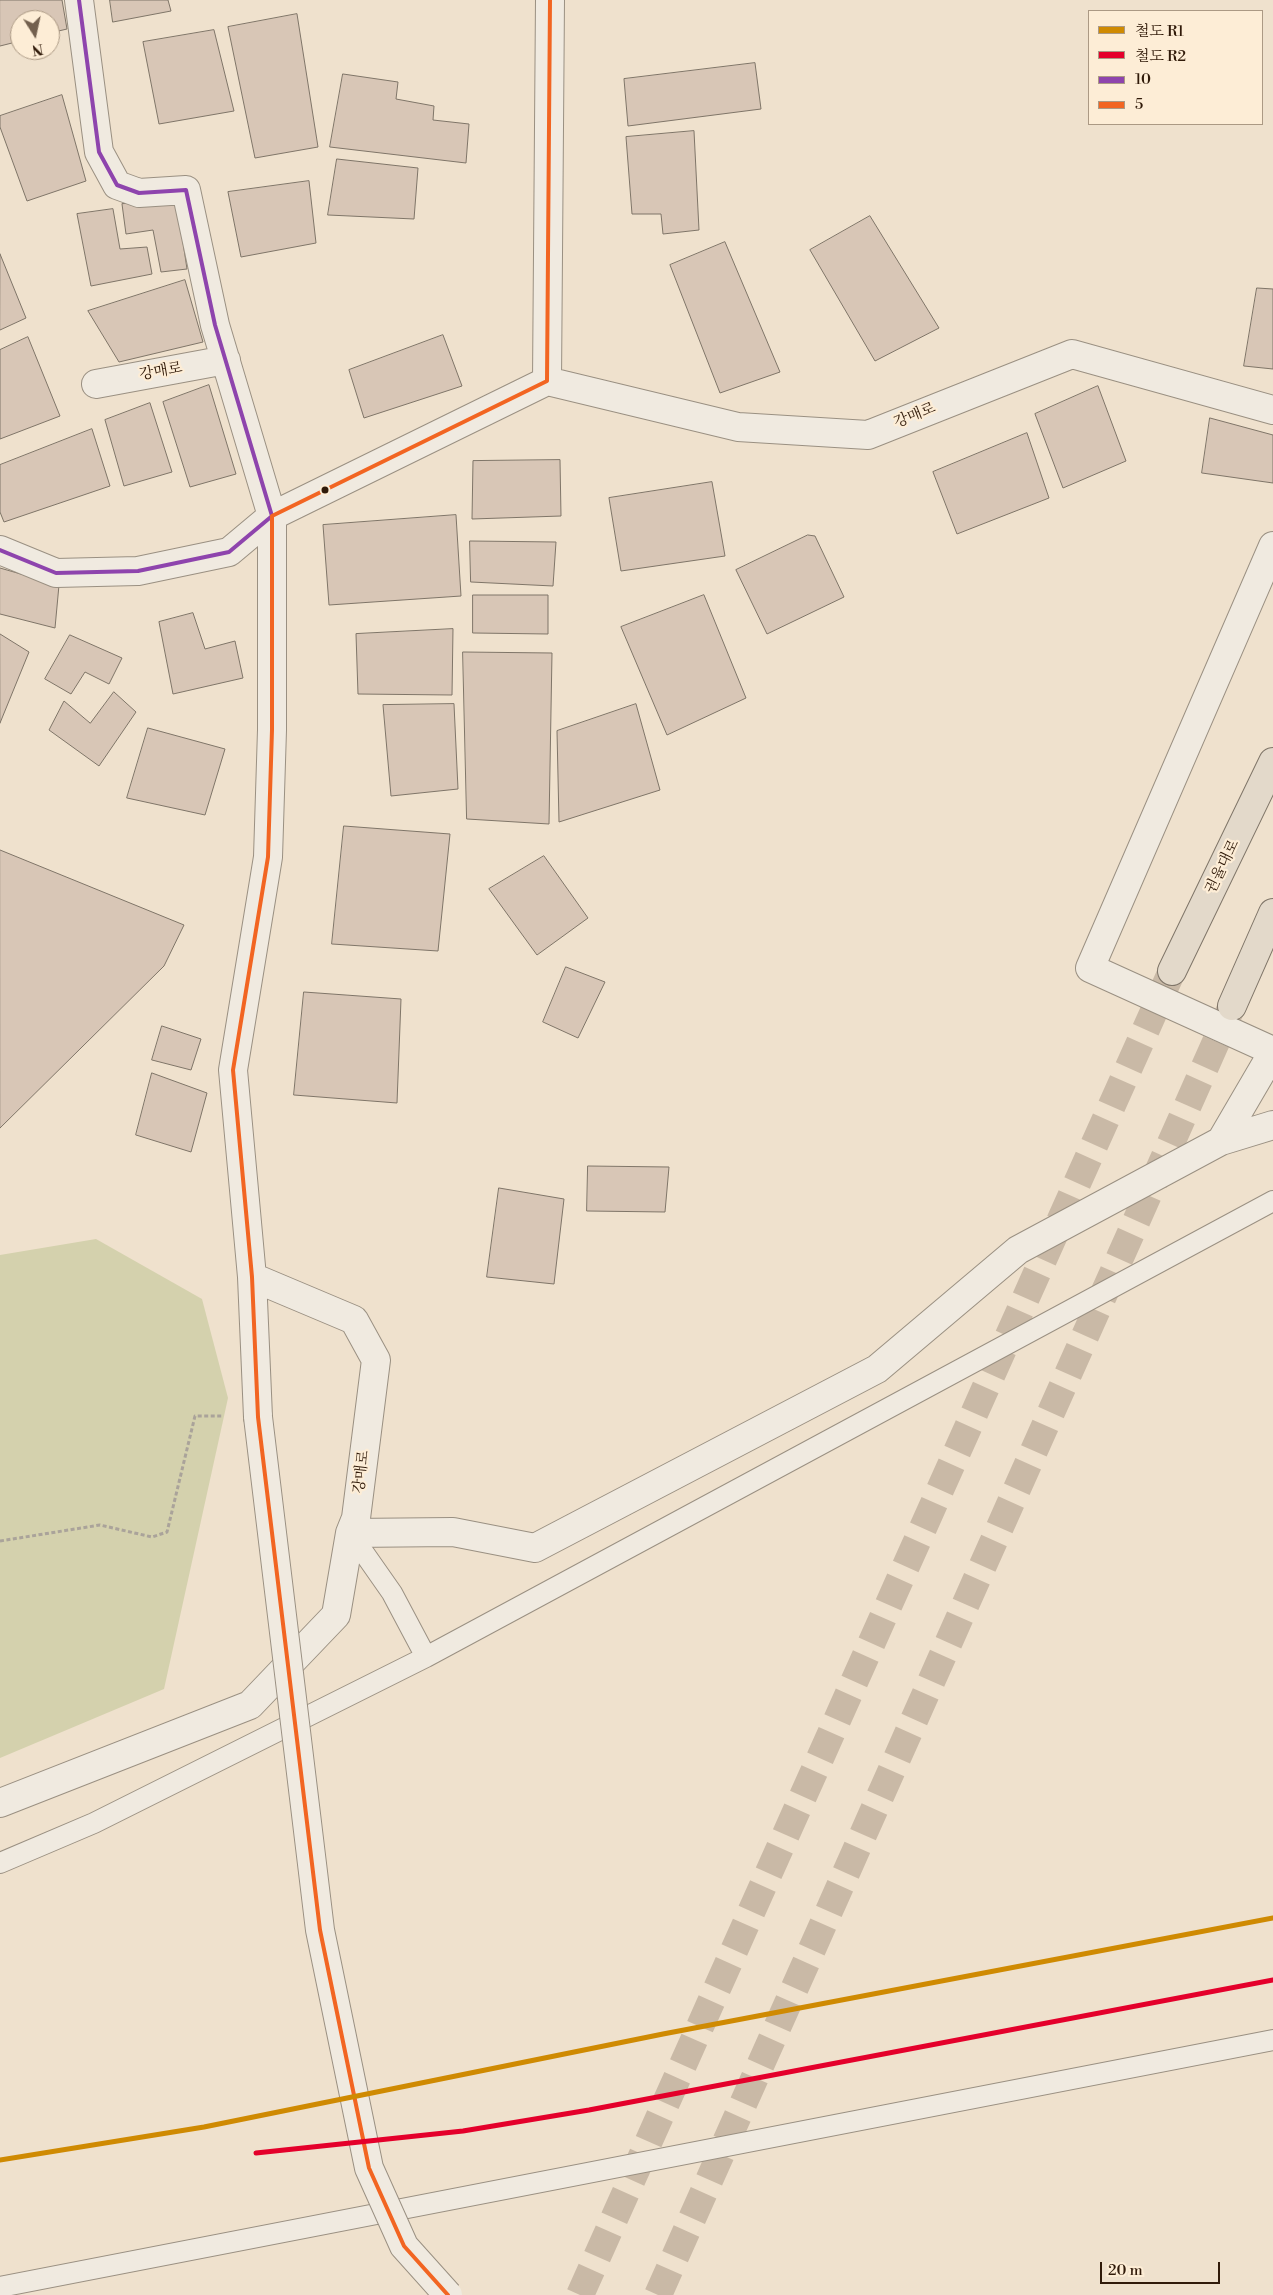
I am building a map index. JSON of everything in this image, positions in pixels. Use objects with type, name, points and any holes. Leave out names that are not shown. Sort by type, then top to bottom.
[{"type":"highway","name":"권율대로","points":[[1172,971],[1273,762]]},
{"type":"highway","points":[[1232,1006],[1273,913]]},
{"type":"street","points":[[79,0],[99,152],[117,186],[139,193],[186,190],[215,325],[272,516],[272,730],[268,857],[232,1070],[252,1277],[258,1416],[320,1930],[369,2168],[404,2246],[448,2295]]},
{"type":"street","points":[[0,550],[56,573],[138,571],[229,552],[272,516],[547,381],[550,0]]},
{"type":"street","name":"강매로","points":[[547,381],[738,427],[868,435],[1072,354],[1273,410]]},
{"type":"street","name":"강매로","points":[[96,384],[226,360]]},
{"type":"street","points":[[1221,1141],[1273,1052],[1090,968],[1273,546]]},
{"type":"street","points":[[350,1533],[453,1532],[535,1548],[877,1369],[1018,1250],[1221,1141],[1273,1125]]},
{"type":"street","name":"강매로","points":[[0,1803],[250,1706],[336,1615],[350,1533],[356,1518],[376,1360],[354,1320],[252,1277]]},
{"type":"lane","points":[[0,1863],[94,1823],[426,1658],[1273,1201]]},
{"type":"lane","points":[[350,1533],[392,1594],[426,1658]]},
{"type":"lane","points":[[0,2287],[1273,2040]]},
{"type":"path","points":[[0,1541],[100,1525],[152,1537],[167,1532],[195,1416],[258,1416]]},
{"type":"shaded area","points":[[96,1239],[202,1299],[228,1398],[164,1689],[0,1758],[0,1255]]},
{"type":"building","points":[[0,0],[62,0],[67,29],[60,31],[60,10],[10,10],[10,44],[0,46]]},
{"type":"building","points":[[110,0],[168,0],[171,11],[113,22]]},
{"type":"building","points":[[297,14],[318,147],[255,158],[228,27]]},
{"type":"building","points":[[214,30],[234,111],[159,124],[143,42]]},
{"type":"building","points":[[755,63],[761,109],[628,126],[624,79]]},
{"type":"building","points":[[343,74],[398,82],[396,99],[434,106],[433,120],[469,124],[466,163],[330,147]]},
{"type":"building","points":[[62,95],[86,181],[27,201],[0,127],[0,116]]},
{"type":"building","points":[[694,131],[699,230],[663,234],[661,214],[632,214],[626,137]]},
{"type":"building","points":[[337,159],[418,168],[414,219],[328,215]]},
{"type":"building","points":[[309,181],[316,243],[241,257],[228,192]]},
{"type":"building","points":[[177,202],[187,269],[161,272],[153,230],[126,234],[122,204]]},
{"type":"building","points":[[113,209],[120,249],[147,247],[152,274],[91,286],[77,214]]},
{"type":"building","points":[[870,216],[939,328],[875,361],[810,250]]},
{"type":"building","points":[[725,242],[780,372],[720,393],[670,265]]},
{"type":"building","points":[[0,254],[26,318],[0,330]]},
{"type":"building","points":[[185,280],[203,342],[119,362],[88,311]]},
{"type":"building","points":[[1257,288],[1273,289],[1273,369],[1244,366]]},
{"type":"building","points":[[443,335],[462,386],[364,418],[349,370]]},
{"type":"building","points":[[28,337],[60,416],[0,439],[0,350]]},
{"type":"building","points":[[209,385],[236,474],[190,487],[163,402]]},
{"type":"building","points":[[1098,386],[1126,461],[1063,488],[1035,414]]},
{"type":"building","points":[[150,403],[172,472],[124,486],[105,420]]},
{"type":"building","points":[[1210,418],[1273,435],[1273,483],[1202,473]]},
{"type":"building","points":[[92,429],[110,486],[4,522],[0,512],[0,465]]},
{"type":"building","points":[[1027,433],[1049,498],[957,534],[933,472]]},
{"type":"building","points":[[560,460],[561,516],[472,519],[473,461]]},
{"type":"building","points":[[712,482],[725,556],[621,571],[609,498]]},
{"type":"building","points":[[456,515],[461,596],[329,605],[323,525]]},
{"type":"building","points":[[808,535],[815,536],[844,597],[767,634],[736,570]]},
{"type":"building","points":[[470,541],[556,542],[553,586],[471,582]]},
{"type":"building","points":[[0,568],[59,585],[55,628],[0,614]]},
{"type":"building","points":[[473,595],[548,595],[548,634],[473,633]]},
{"type":"building","points":[[704,595],[746,698],[667,735],[621,627]]},
{"type":"building","points":[[193,613],[205,649],[235,641],[243,678],[173,694],[159,622]]},
{"type":"building","points":[[453,629],[452,695],[358,694],[356,634]]},
{"type":"building","points":[[0,634],[29,652],[0,723]]},
{"type":"building","points":[[70,635],[122,658],[109,684],[85,672],[71,694],[45,679]]},
{"type":"building","points":[[463,652],[552,653],[549,824],[467,819]]},
{"type":"building","points":[[114,692],[136,712],[99,766],[49,730],[64,701],[90,723]]},
{"type":"building","points":[[454,704],[458,789],[391,796],[383,705]]},
{"type":"building","points":[[636,704],[660,790],[559,822],[557,731]]},
{"type":"building","points":[[148,728],[225,749],[205,815],[127,798]]},
{"type":"building","points":[[344,826],[450,834],[438,951],[332,944]]},
{"type":"building","points":[[0,850],[184,925],[164,966],[0,1128]]},
{"type":"building","points":[[544,856],[588,918],[537,955],[489,889]]},
{"type":"building","points":[[566,967],[605,982],[578,1038],[543,1022]]},
{"type":"building","points":[[304,992],[401,999],[397,1103],[294,1095]]},
{"type":"building","points":[[162,1026],[201,1039],[191,1070],[152,1060]]},
{"type":"building","points":[[152,1073],[207,1093],[191,1152],[136,1135]]},
{"type":"building","points":[[588,1166],[669,1167],[665,1212],[587,1211]]},
{"type":"building","points":[[499,1188],[564,1199],[554,1284],[487,1277]]},
{"type":"tunnel","points":[[580,2295],[1172,971]]},
{"type":"tunnel","points":[[658,2295],[1232,1006]]},
{"type":"rail line","name":"R1","points":[[0,2160],[204,2127],[663,2034],[1273,1918]]},
{"type":"rail line","name":"R2","points":[[256,2153],[463,2131],[589,2110],[1273,1980]]},
{"type":"transit line","name":"10","points":[[0,550],[56,573],[138,571],[229,552],[272,516],[215,325],[186,190],[139,193],[117,185],[99,152],[79,0]]},
{"type":"transit line","name":"5","points":[[448,2295],[404,2246],[369,2168],[320,1930],[258,1417],[252,1277],[233,1070],[268,857],[272,730],[272,516],[547,381],[550,0]]}]
